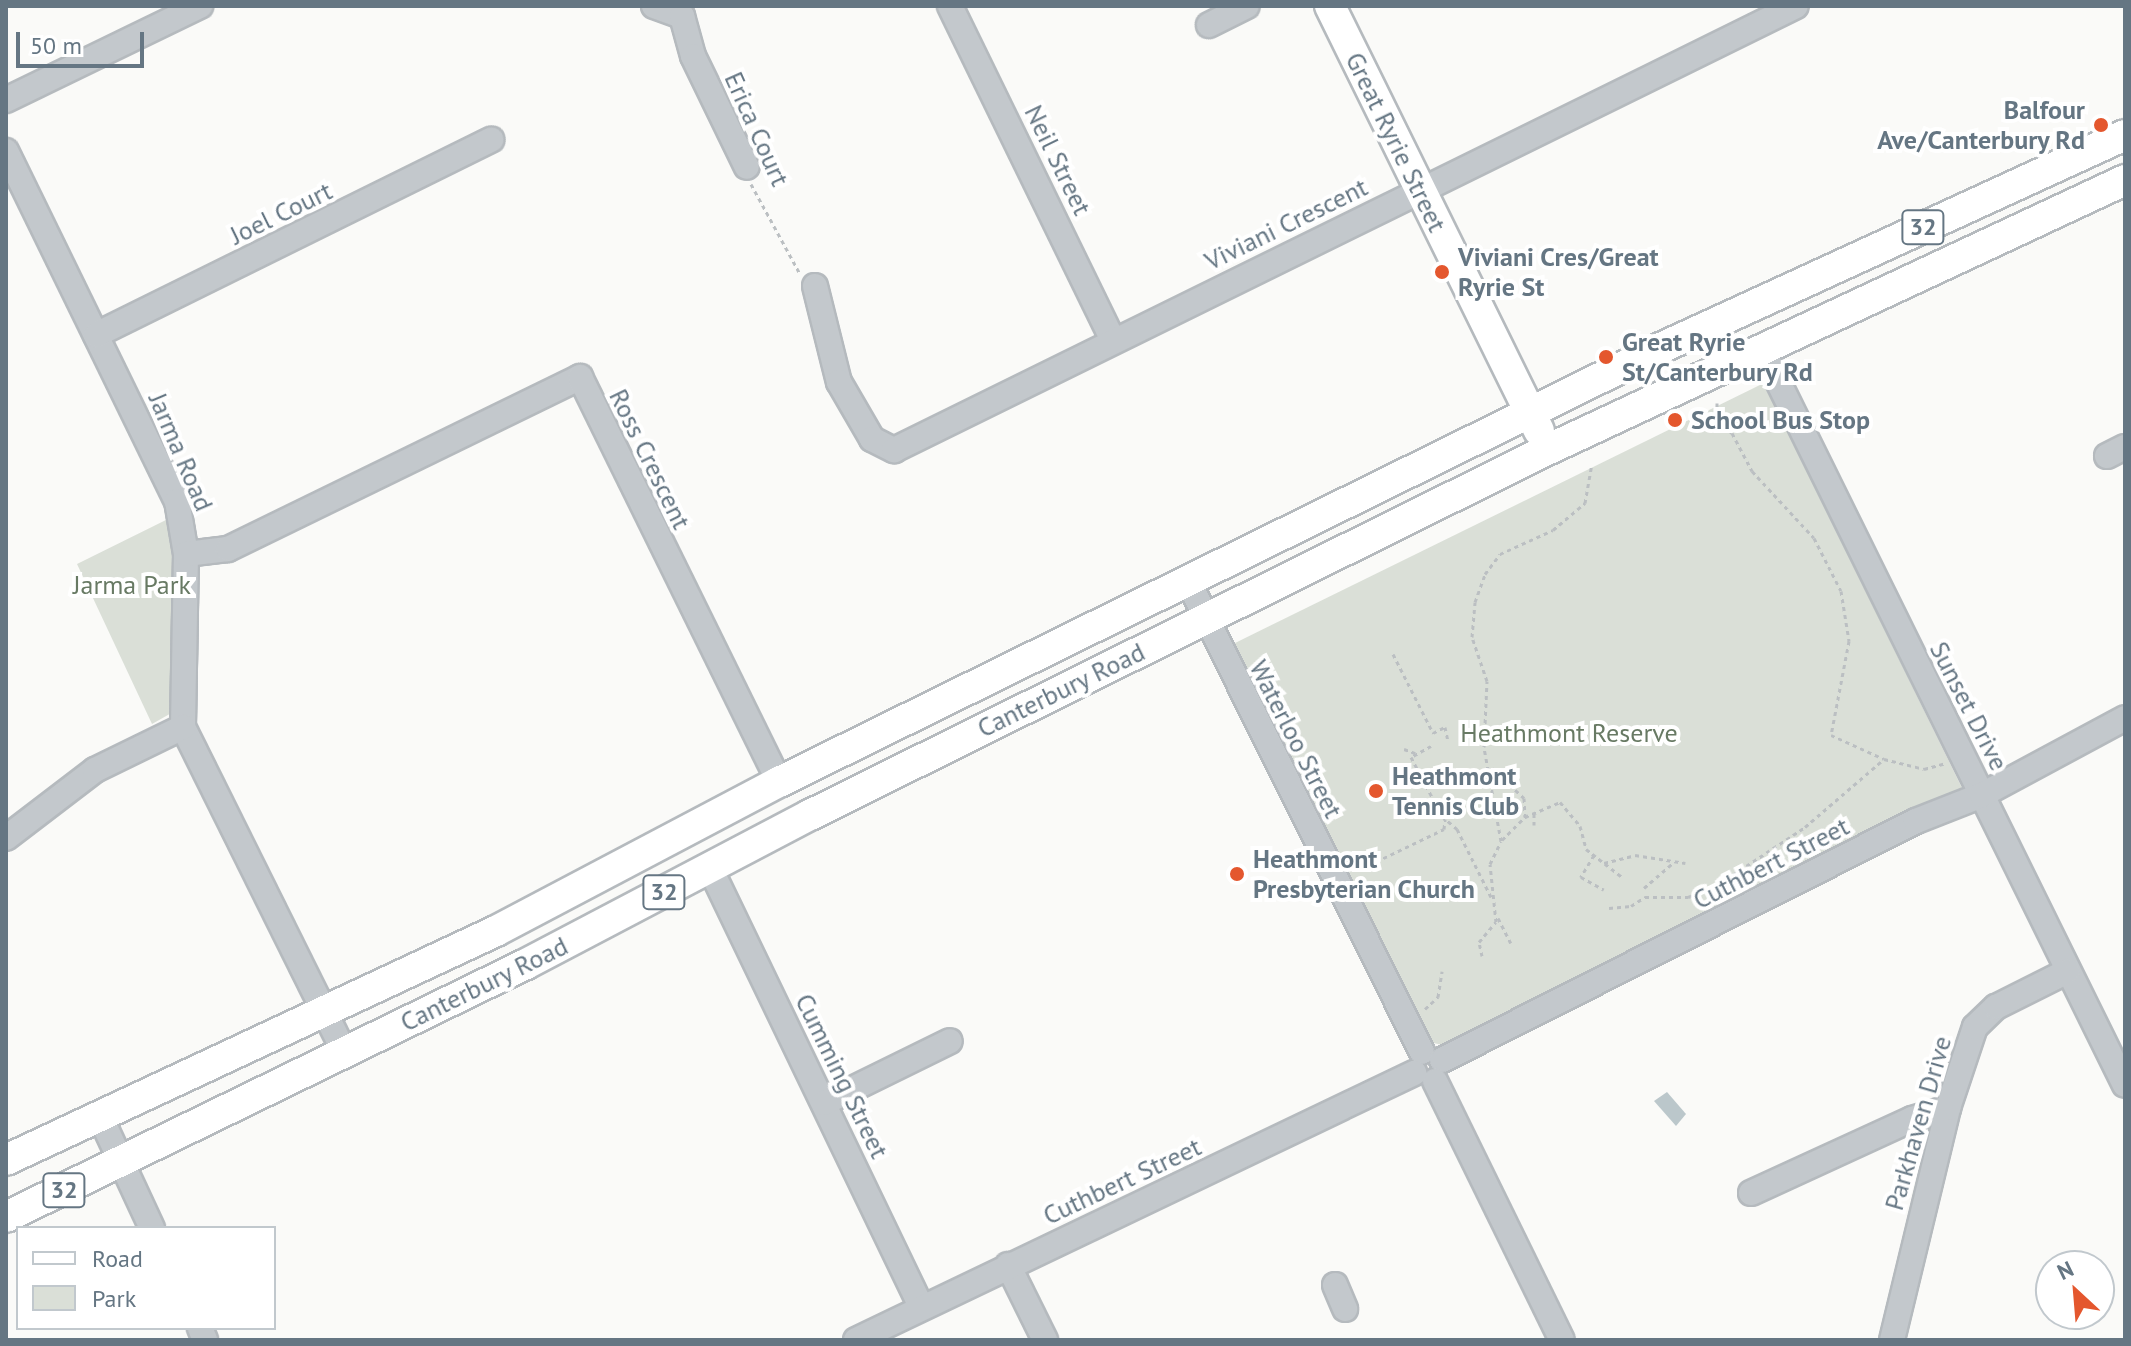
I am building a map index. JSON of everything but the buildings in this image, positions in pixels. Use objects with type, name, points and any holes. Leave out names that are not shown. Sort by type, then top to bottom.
[{"type":"main road","name":"Great Ryrie Street","points":[[1330,6],[1549,449]]},
{"type":"main road","name":"Canterbury Road","points":[[6,1160],[536,911],[779,782],[1663,347],[2125,135]]},
{"type":"main road","name":"Canterbury Road","points":[[6,1217],[345,1053],[1549,449],[2125,180]]},
{"type":"main road","points":[[1763,351],[1766,309],[1779,294]]},
{"type":"main road","points":[[1663,347],[1728,335],[1745,338],[1763,351]]},
{"type":"street","points":[[6,100],[200,6]]},
{"type":"street","name":"Erica Court","points":[[654,6],[692,11],[693,56],[747,167]]},
{"type":"street","name":"Neil Street","points":[[950,6],[1113,340]]},
{"type":"street","points":[[1209,25],[1247,6]]},
{"type":"street","name":"Viviani Crescent","points":[[813,281],[839,382],[872,439],[887,451],[1795,6]]},
{"type":"street","name":"Joel Court","points":[[96,335],[491,140]]},
{"type":"street","name":"Jarma Road","points":[[6,151],[177,501],[186,554],[183,727],[345,1053]]},
{"type":"street","name":"Sunset Drive","points":[[1763,351],[2125,1085]]},
{"type":"street","name":"Ross Crescent","points":[[186,554],[228,549],[580,377],[779,782]]},
{"type":"street","name":"Waterloo Street","points":[[1187,579],[1562,1340]]},
{"type":"street","name":"Cuthbert Street","points":[[856,1340],[1428,1067],[1916,821],[1982,795],[2125,718]]},
{"type":"street","points":[[6,838],[95,770],[183,727]]},
{"type":"street","name":"Cumming Street","points":[[710,868],[922,1308]]},
{"type":"street","name":"Parkhaven Drive","points":[[1892,1340],[1948,1108],[1975,1027],[1996,1007],[2068,971]]},
{"type":"street","points":[[824,1103],[950,1041]]},
{"type":"street","points":[[1751,1193],[1912,1119],[1948,1108]]},
{"type":"street","points":[[99,1114],[151,1226]]},
{"type":"street","points":[[1008,1265],[1045,1340]]},
{"type":"street","points":[[1335,1285],[1345,1309]]},
{"type":"path","name":"Erica Court","points":[[747,167],[754,194],[796,274],[813,281]]},
{"type":"path","points":[[1717,403],[1717,421],[1732,433],[1752,471],[1814,538],[1841,591],[1849,641],[1831,735],[1884,759],[1924,769],[1962,756]]},
{"type":"path","points":[[1501,841],[1487,759],[1487,681],[1472,637],[1478,590],[1500,554],[1553,530],[1585,503],[1592,465]]},
{"type":"path","points":[[1393,654],[1433,733],[1445,727],[1448,741]]},
{"type":"path","points":[[1431,746],[1411,757],[1445,819],[1457,829],[1511,943]]},
{"type":"path","points":[[1404,749],[1417,754]]},
{"type":"path","points":[[1487,759],[1497,777],[1524,798],[1525,817]]},
{"type":"path","points":[[1609,908],[1631,906],[1645,897],[1706,892],[1805,827],[1884,759]]},
{"type":"path","points":[[1493,900],[1491,861],[1501,841],[1525,817],[1560,802],[1580,826],[1583,845],[1622,877]]},
{"type":"path","points":[[1534,825],[1537,811]]},
{"type":"path","points":[[1369,865],[1444,829],[1445,819]]},
{"type":"path","points":[[1594,855],[1581,877],[1604,890]]},
{"type":"path","points":[[1604,863],[1635,855],[1685,863]]},
{"type":"path","points":[[1644,888],[1674,861]]},
{"type":"path","points":[[1482,956],[1479,942],[1494,928],[1497,915]]},
{"type":"path","points":[[1420,1016],[1438,997],[1442,971]]},
{"type":"green space","name":"Heathmont Reserve","points":[[1764,383],[1962,788],[1447,1046],[1429,1042],[1229,646]]},
{"type":"green space","name":"Jarma Park","points":[[172,517],[181,536],[174,567],[175,711],[152,724],[77,564]]},
{"type":"shaded area","points":[[1667,1092],[1686,1114],[1676,1126],[1654,1101]]},
{"type":"place","name":"Balfour Ave/Canterbury Rd","points":[[2101,125]]},
{"type":"place","name":"Viviani Cres/Great Ryrie St","points":[[1442,272]]},
{"type":"place","name":"Great Ryrie St/Canterbury Rd","points":[[1606,357]]},
{"type":"place","name":"School Bus Stop","points":[[1675,420]]},
{"type":"place","name":"Heathmont Tennis Club","points":[[1376,791]]},
{"type":"place","name":"Heathmont Presbyterian Church","points":[[1237,874]]}]
